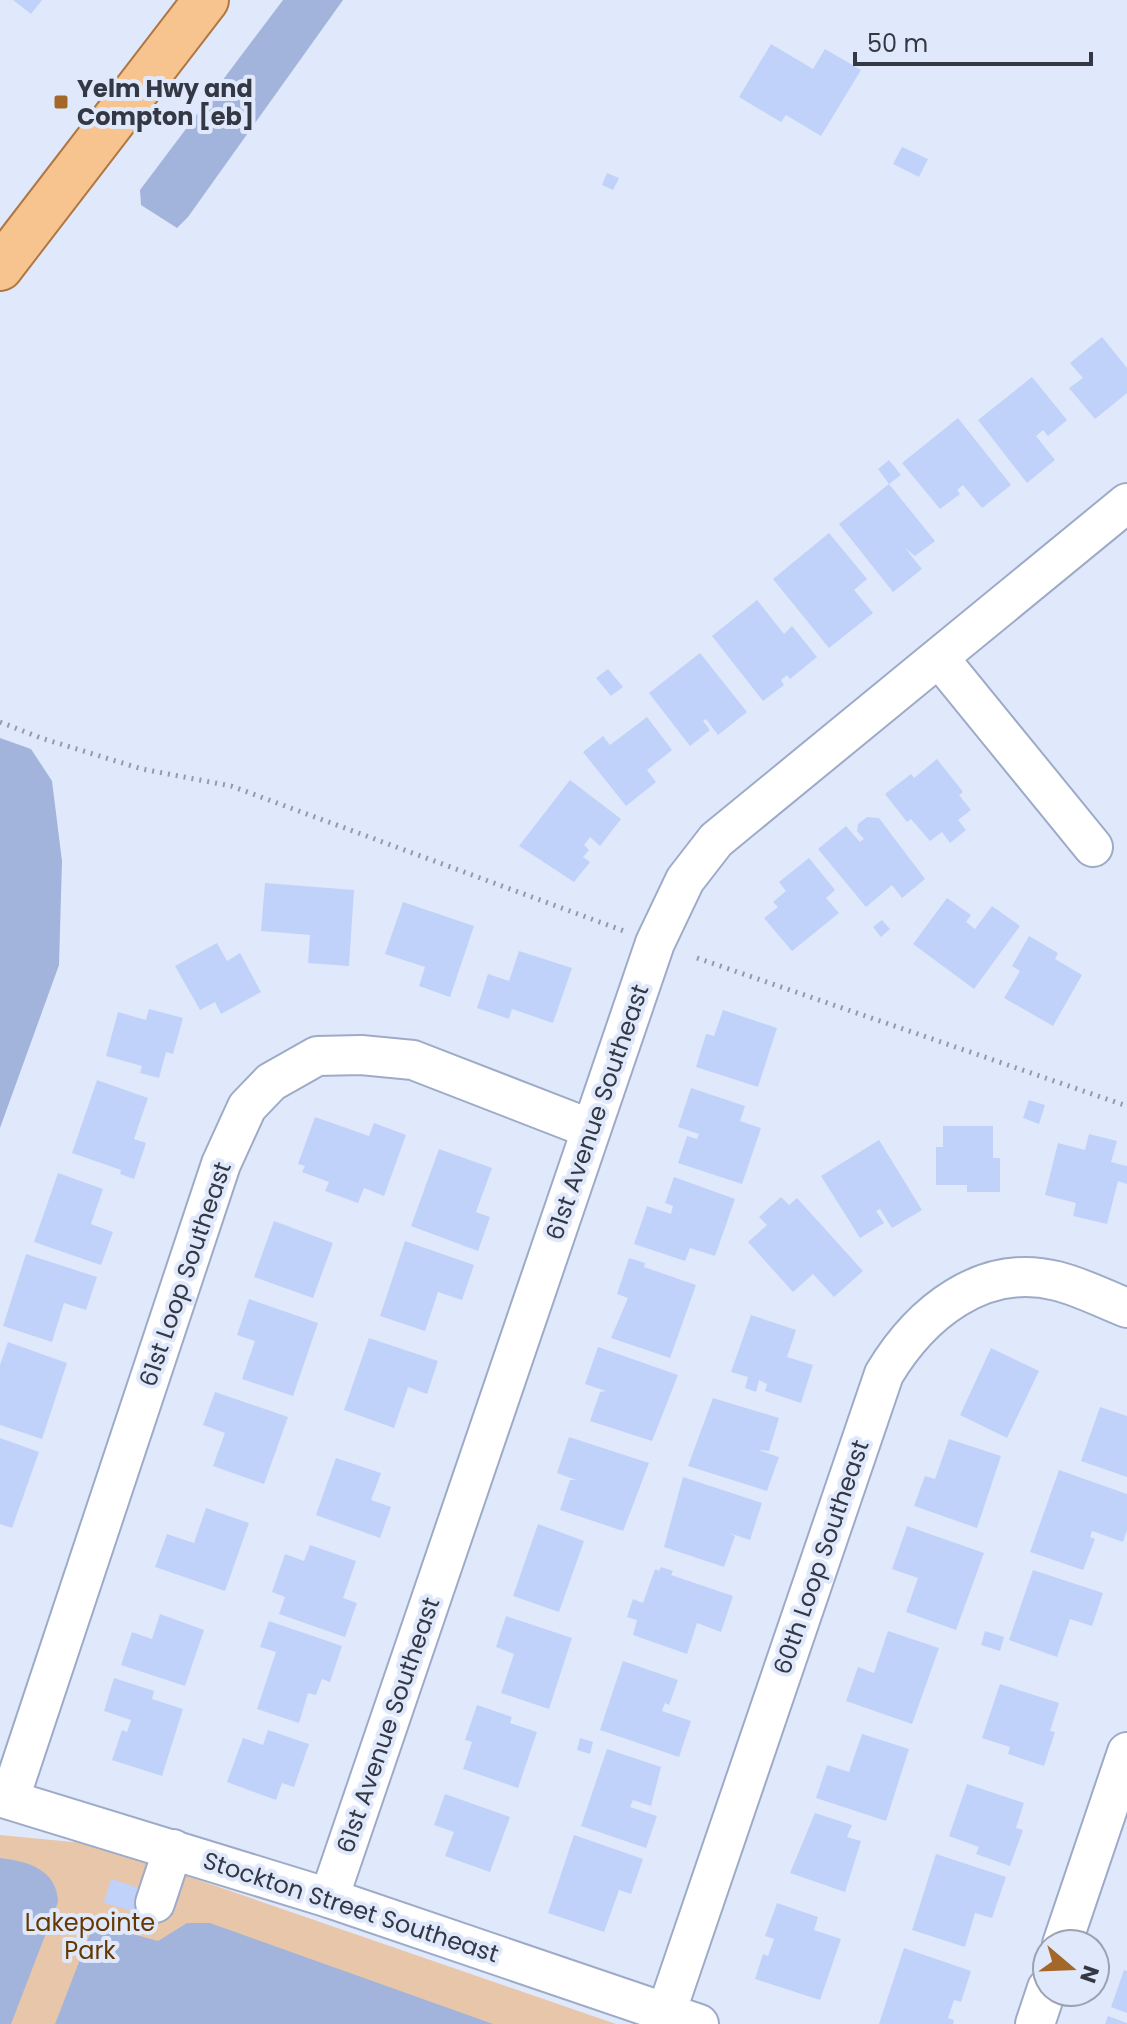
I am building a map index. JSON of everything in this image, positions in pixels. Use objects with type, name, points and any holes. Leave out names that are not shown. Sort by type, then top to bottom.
[{"type":"main road","points":[[0,268],[206,0]]},
{"type":"street","name":"61st Avenue Southeast","points":[[329,1898],[655,943],[685,880],[716,840],[1127,503]]},
{"type":"street","points":[[939,658],[1093,847]]},
{"type":"street","name":"61st Loop Southeast","points":[[5,1798],[221,1164],[247,1107],[271,1082],[317,1056],[361,1055],[413,1060],[591,1129]]},
{"type":"street","name":"60th Loop Southeast","points":[[682,2018],[878,1388],[894,1356],[947,1300],[978,1285],[1019,1277],[1056,1281],[1127,1308]]},
{"type":"street","points":[[1067,1928],[1127,1752]]},
{"type":"street","name":"Stockton Street Southeast","points":[[5,1798],[329,1898],[682,2018]]},
{"type":"street","points":[[155,1903],[173,1849]]},
{"type":"path","points":[[0,722],[142,769],[231,786],[628,933]]},
{"type":"path","points":[[697,958],[1127,1106]]},
{"type":"green space","name":"Lakepointe Park","points":[[0,1835],[94,1844],[616,2024],[0,2024]]},
{"type":"water","points":[[283,0],[343,0],[188,217],[177,228],[141,205],[140,190]]},
{"type":"water","points":[[0,738],[31,749],[52,781],[62,861],[59,965],[0,1128]]},
{"type":"water","points":[[0,1858],[30,1865],[47,1875],[58,1902],[11,2024],[0,2024]]},
{"type":"water","points":[[187,1923],[210,1923],[493,2024],[55,2024],[91,1931],[100,1925],[158,1941]]},
{"type":"building","points":[[13,0],[42,0],[31,14]]},
{"type":"building","points":[[771,44],[813,69],[825,49],[861,70],[821,136],[786,115],[781,122],[739,97]]},
{"type":"building","points":[[902,147],[928,159],[919,177],[893,164]]},
{"type":"building","points":[[607,173],[619,178],[613,190],[602,185]]},
{"type":"building","points":[[1102,337],[1127,368],[1127,393],[1095,419],[1069,388],[1083,378],[1070,363]]},
{"type":"building","points":[[1032,377],[1067,420],[1048,436],[1043,430],[1036,436],[1055,460],[1027,483],[978,420]]},
{"type":"building","points":[[958,418],[1011,485],[982,508],[963,485],[957,490],[960,494],[940,509],[902,463]]},
{"type":"building","points":[[889,460],[901,475],[889,484],[878,469]]},
{"type":"building","points":[[889,484],[935,541],[915,556],[905,548],[922,569],[893,592],[839,524]]},
{"type":"building","points":[[829,533],[867,579],[854,590],[873,613],[829,648],[773,579]]},
{"type":"building","points":[[757,600],[784,634],[792,626],[817,657],[790,679],[787,675],[781,680],[784,685],[763,701],[712,636]]},
{"type":"building","points":[[700,653],[747,712],[718,735],[706,719],[703,721],[710,730],[690,746],[649,693]]},
{"type":"building","points":[[608,669],[623,687],[611,696],[596,678]]},
{"type":"building","points":[[647,717],[672,750],[647,770],[656,782],[626,806],[583,752],[603,736],[610,745]]},
{"type":"building","points":[[937,759],[963,792],[959,795],[971,810],[958,820],[966,830],[950,843],[942,832],[930,841],[911,819],[907,822],[885,794],[911,774],[914,778]]},
{"type":"building","points":[[570,780],[621,819],[600,846],[590,837],[584,845],[589,850],[583,857],[590,862],[574,882],[519,846]]},
{"type":"building","points":[[867,817],[879,818],[925,879],[902,898],[892,885],[866,907],[818,849],[846,826],[860,842],[864,839],[857,831],[858,824]]},
{"type":"building","points":[[809,858],[835,890],[826,898],[839,913],[792,951],[764,918],[778,907],[773,902],[786,891],[779,882]]},
{"type":"building","points":[[265,883],[354,890],[349,966],[308,963],[310,935],[261,931]]},
{"type":"building","points":[[947,898],[971,915],[966,922],[975,929],[992,906],[1020,926],[974,989],[913,944]]},
{"type":"building","points":[[403,902],[474,926],[450,997],[419,986],[425,967],[385,954]]},
{"type":"building","points":[[882,920],[890,929],[881,937],[873,927]]},
{"type":"building","points":[[1029,936],[1058,953],[1055,959],[1082,975],[1053,1026],[1004,998],[1020,971],[1012,966]]},
{"type":"building","points":[[217,943],[227,961],[240,953],[261,992],[221,1014],[215,1002],[200,1010],[175,966]]},
{"type":"building","points":[[519,951],[572,968],[553,1023],[512,1009],[509,1019],[477,1008],[488,974],[509,981]]},
{"type":"building","points":[[149,1009],[183,1018],[173,1054],[166,1052],[159,1078],[140,1073],[142,1066],[106,1056],[118,1012],[146,1020]]},
{"type":"building","points":[[723,1010],[777,1028],[758,1087],[696,1067],[706,1034],[714,1036]]},
{"type":"building","points":[[97,1080],[148,1098],[134,1139],[146,1143],[134,1179],[120,1174],[121,1170],[72,1153]]},
{"type":"building","points":[[691,1088],[745,1106],[740,1121],[761,1128],[742,1184],[678,1163],[687,1136],[697,1139],[699,1134],[678,1127]]},
{"type":"building","points":[[1029,1100],[1045,1105],[1039,1124],[1023,1118]]},
{"type":"building","points":[[315,1117],[369,1136],[374,1123],[406,1135],[384,1196],[364,1188],[358,1203],[325,1191],[329,1182],[302,1172],[305,1166],[298,1164]]},
{"type":"building","points":[[943,1126],[993,1126],[993,1158],[1000,1158],[1000,1192],[967,1192],[967,1185],[936,1185],[936,1147],[943,1147]]},
{"type":"building","points":[[1089,1134],[1117,1141],[1111,1162],[1127,1166],[1127,1184],[1118,1181],[1107,1224],[1073,1216],[1076,1203],[1045,1195],[1058,1143],[1085,1150]]},
{"type":"building","points":[[879,1140],[922,1210],[892,1228],[880,1209],[876,1211],[884,1223],[860,1238],[821,1176]]},
{"type":"building","points":[[439,1149],[492,1168],[476,1212],[490,1217],[478,1251],[411,1226]]},
{"type":"building","points":[[58,1173],[103,1189],[91,1224],[113,1232],[101,1265],[34,1242]]},
{"type":"building","points":[[674,1177],[735,1199],[715,1256],[690,1248],[685,1261],[634,1244],[647,1206],[671,1214],[673,1206],[665,1203]]},
{"type":"building","points":[[781,1197],[789,1205],[797,1198],[863,1271],[834,1297],[813,1274],[793,1292],[748,1242],[767,1225],[759,1217]]},
{"type":"building","points":[[274,1221],[333,1243],[313,1298],[254,1277]]},
{"type":"building","points":[[405,1241],[474,1265],[462,1300],[438,1292],[425,1331],[380,1316]]},
{"type":"building","points":[[26,1254],[97,1277],[86,1310],[64,1303],[52,1342],[3,1326]]},
{"type":"building","points":[[629,1258],[645,1263],[644,1267],[696,1285],[670,1358],[611,1338],[628,1298],[617,1294]]},
{"type":"building","points":[[249,1299],[318,1323],[293,1396],[242,1379],[255,1341],[237,1335]]},
{"type":"building","points":[[751,1315],[796,1330],[787,1357],[813,1365],[801,1403],[765,1391],[767,1384],[759,1380],[756,1392],[745,1388],[748,1377],[731,1372]]},
{"type":"building","points":[[369,1338],[438,1361],[427,1394],[408,1387],[394,1428],[344,1410]]},
{"type":"building","points":[[8,1342],[67,1363],[42,1439],[0,1425],[0,1365]]},
{"type":"building","points":[[598,1347],[678,1375],[652,1441],[590,1421],[600,1392],[606,1391],[585,1384]]},
{"type":"building","points":[[991,1348],[1039,1371],[1007,1438],[960,1415]]},
{"type":"building","points":[[215,1392],[288,1417],[264,1484],[213,1466],[225,1433],[203,1425]]},
{"type":"building","points":[[713,1398],[779,1418],[769,1451],[758,1450],[779,1457],[767,1491],[688,1466]]},
{"type":"building","points":[[1100,1407],[1127,1416],[1127,1477],[1081,1461]]},
{"type":"building","points":[[569,1437],[649,1463],[623,1531],[560,1510],[570,1480],[576,1480],[557,1473]]},
{"type":"building","points":[[0,1438],[39,1452],[12,1528],[0,1524]]},
{"type":"building","points":[[949,1439],[1001,1456],[977,1528],[914,1506],[925,1476],[935,1479]]},
{"type":"building","points":[[336,1458],[381,1473],[371,1500],[391,1507],[380,1538],[316,1515]]},
{"type":"building","points":[[1059,1470],[1127,1494],[1127,1530],[1123,1542],[1092,1531],[1090,1537],[1095,1539],[1083,1570],[1030,1552]]},
{"type":"building","points":[[683,1477],[762,1503],[750,1540],[729,1533],[735,1536],[724,1567],[664,1547]]},
{"type":"building","points":[[206,1508],[249,1523],[225,1591],[155,1567],[167,1534],[194,1543]]},
{"type":"building","points":[[538,1524],[584,1541],[559,1612],[513,1596]]},
{"type":"building","points":[[907,1526],[984,1553],[956,1630],[906,1612],[918,1578],[892,1569]]},
{"type":"building","points":[[310,1545],[356,1561],[343,1598],[357,1603],[345,1637],[279,1614],[285,1597],[272,1592],[285,1554],[304,1561]]},
{"type":"building","points":[[661,1567],[673,1571],[671,1575],[733,1596],[721,1632],[697,1623],[687,1654],[633,1635],[637,1620],[627,1617],[633,1599],[643,1603],[655,1569],[659,1571]]},
{"type":"building","points":[[1033,1570],[1103,1593],[1092,1626],[1070,1619],[1057,1657],[1009,1640]]},
{"type":"building","points":[[160,1614],[204,1630],[185,1686],[121,1665],[132,1632],[152,1639]]},
{"type":"building","points":[[506,1616],[572,1638],[549,1709],[501,1693],[514,1654],[496,1647]]},
{"type":"building","points":[[269,1621],[342,1646],[330,1682],[322,1679],[316,1695],[308,1693],[299,1723],[257,1709],[276,1652],[260,1647]]},
{"type":"building","points":[[888,1631],[939,1648],[912,1724],[846,1701],[858,1667],[874,1673]]},
{"type":"building","points":[[985,1631],[1004,1637],[1000,1651],[981,1645]]},
{"type":"building","points":[[623,1661],[678,1680],[669,1705],[665,1703],[662,1711],[691,1721],[679,1757],[600,1730]]},
{"type":"building","points":[[114,1678],[154,1691],[152,1699],[183,1709],[162,1776],[112,1760],[122,1730],[127,1732],[131,1720],[104,1711]]},
{"type":"building","points":[[1000,1684],[1059,1703],[1050,1731],[1055,1732],[1044,1766],[1008,1754],[1010,1747],[982,1738]]},
{"type":"building","points":[[477,1705],[512,1717],[510,1723],[537,1732],[518,1788],[463,1769],[472,1742],[465,1740]]},
{"type":"building","points":[[268,1730],[309,1744],[294,1787],[282,1783],[276,1800],[227,1782],[243,1738],[263,1745]]},
{"type":"building","points":[[862,1734],[909,1749],[886,1821],[816,1798],[827,1765],[849,1772]]},
{"type":"building","points":[[580,1738],[593,1742],[590,1754],[577,1750]]},
{"type":"building","points":[[607,1749],[661,1767],[651,1806],[633,1800],[630,1807],[657,1816],[646,1848],[581,1826]]},
{"type":"building","points":[[967,1784],[1024,1803],[1016,1828],[1023,1830],[1010,1866],[976,1854],[979,1847],[949,1836]]},
{"type":"building","points":[[445,1794],[510,1817],[490,1872],[445,1856],[454,1832],[434,1825]]},
{"type":"building","points":[[815,1813],[852,1825],[847,1837],[861,1841],[845,1892],[790,1873]]},
{"type":"building","points":[[574,1835],[643,1859],[631,1894],[619,1890],[604,1932],[548,1913]]},
{"type":"building","points":[[936,1854],[1006,1877],[992,1918],[975,1913],[965,1947],[912,1930]]},
{"type":"building","points":[[111,1879],[146,1890],[140,1913],[104,1903]]},
{"type":"building","points":[[777,1903],[818,1917],[814,1930],[841,1939],[820,2000],[755,1979],[763,1954],[768,1956],[774,1939],[765,1936]]},
{"type":"building","points":[[904,1948],[971,1971],[961,2002],[954,2000],[948,2018],[954,2020],[953,2024],[879,2024]]},
{"type":"building","points":[[1124,1970],[1127,1971],[1127,2013],[1111,2007]]},
{"type":"building","points":[[1108,2016],[1127,2023],[1127,2024],[1105,2024]]},
{"type":"place","name":"Yelm Hwy and Compton [eb]","points":[[61,102]]}]
